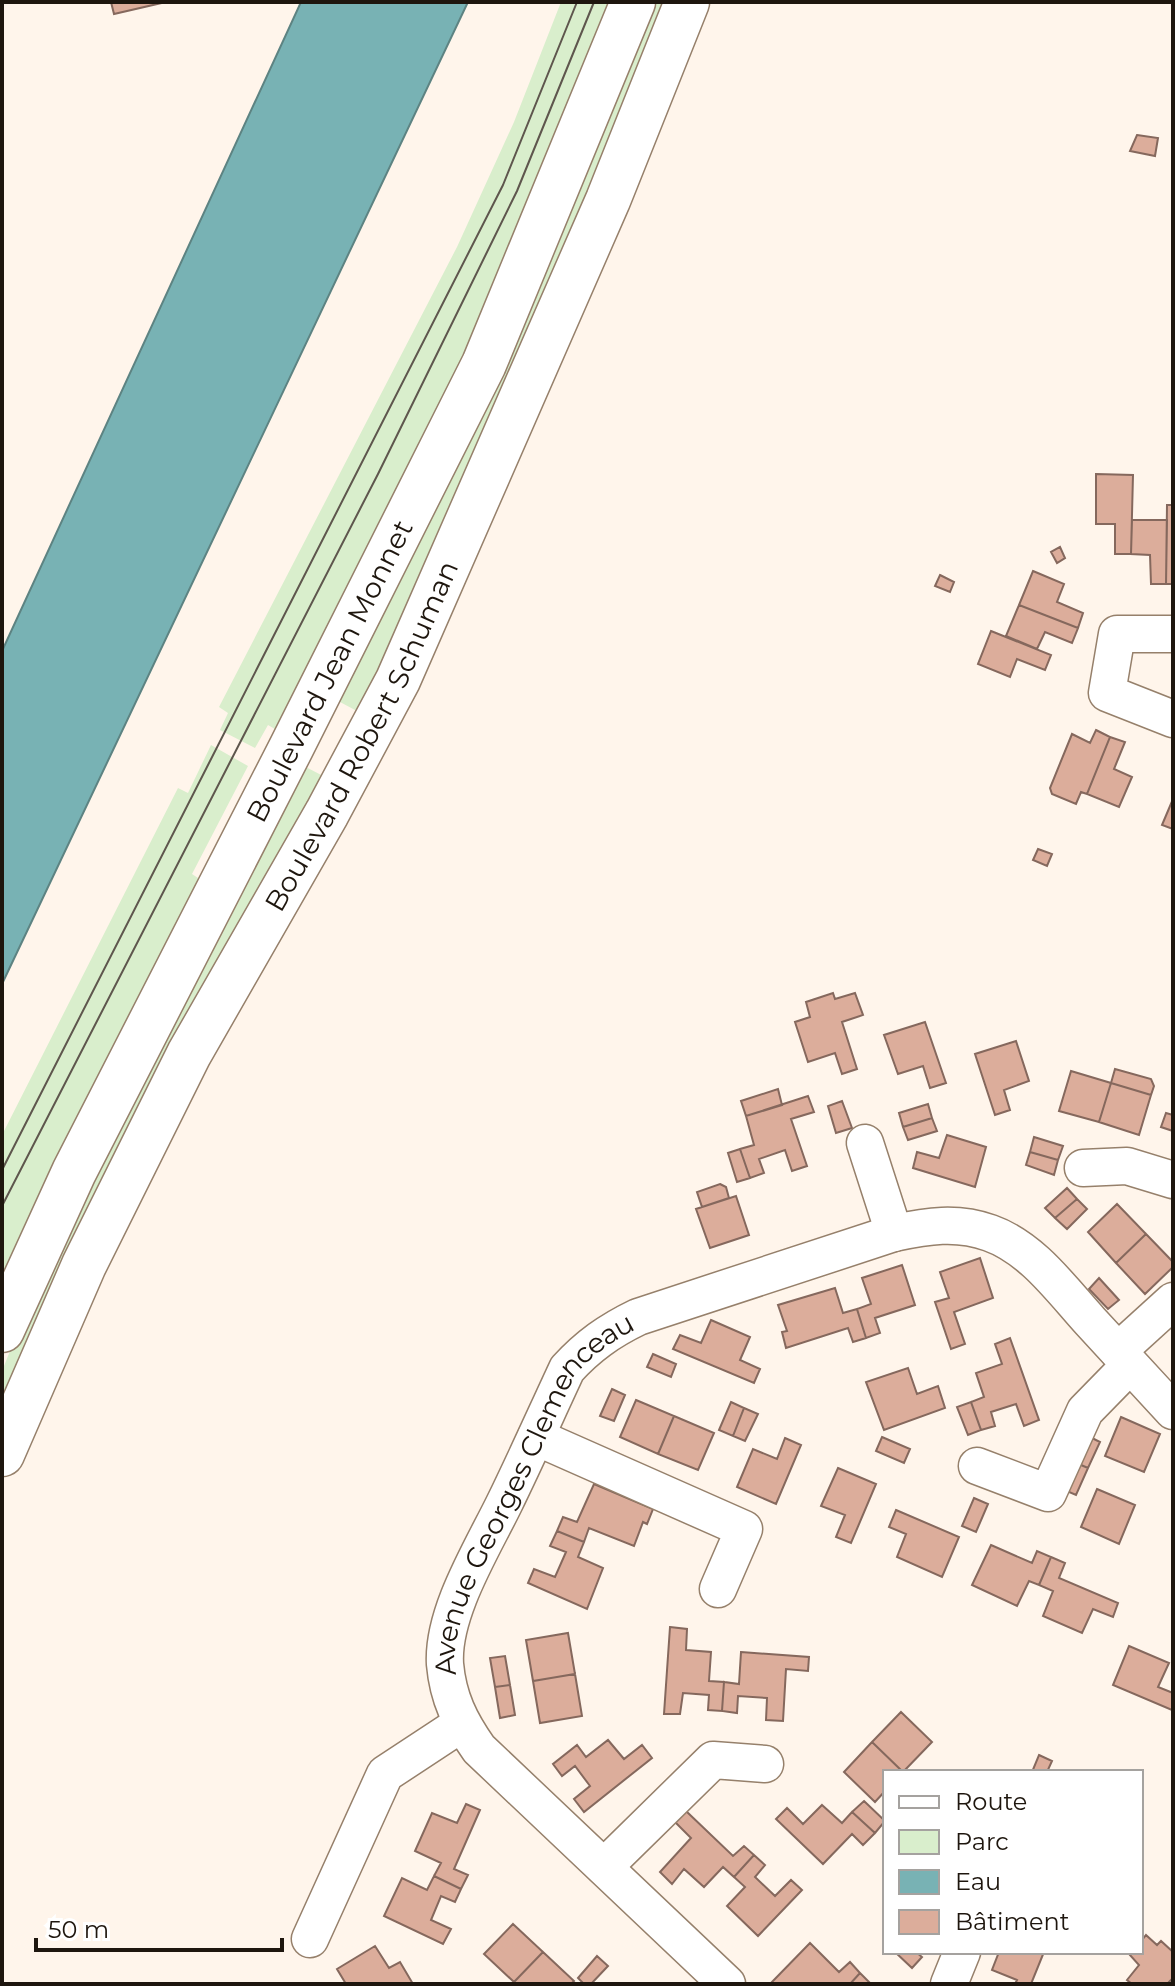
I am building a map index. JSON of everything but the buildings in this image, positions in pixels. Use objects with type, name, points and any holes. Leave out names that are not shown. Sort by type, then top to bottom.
[{"type":"main road","name":"Boulevard Jean Monnet","points":[[2,1330],[74,1172],[484,364],[633,2]]},
{"type":"main road","name":"Boulevard Robert Schuman","points":[[2,1454],[84,1265],[189,1054],[334,801],[398,680],[602,214],[687,2]]},
{"type":"street","points":[[1173,634],[1117,634],[1107,693],[1173,719]]},
{"type":"street","points":[[865,1143],[894,1233]]},
{"type":"street","points":[[1083,1168],[1127,1166],[1173,1180]]},
{"type":"street","name":"Avenue Georges Clemenceau","points":[[727,1984],[479,1749],[461,1724],[450,1694],[445,1663],[448,1632],[462,1593],[567,1369],[587,1347],[611,1330],[638,1317],[894,1233],[930,1225],[964,1226],[991,1233],[1018,1248],[1044,1271],[1173,1411]]},
{"type":"street","points":[[977,1466],[1048,1493],[1085,1411],[1124,1358],[1173,1301]]},
{"type":"street","points":[[536,1437],[744,1529],[718,1589]]},
{"type":"street","points":[[310,1939],[385,1774],[461,1724]]},
{"type":"street","points":[[604,1867],[713,1760],[765,1764]]},
{"type":"street","points":[[949,1984],[961,1954]]},
{"type":"green space","points":[[561,2],[616,2],[465,370],[280,732],[268,725],[255,748],[220,730],[228,713],[219,707],[457,247],[514,122]]},
{"type":"green space","points":[[649,2],[670,2],[366,707],[355,710],[340,702],[338,692]]},
{"type":"green space","points":[[211,745],[248,766],[192,874],[204,882],[2,1292],[2,1135],[178,788],[188,793]]},
{"type":"green space","points":[[300,764],[327,778],[2,1413],[2,1371],[28,1306]]},
{"type":"water","points":[[301,2],[468,2],[2,984],[2,651]]},
{"type":"tram line","points":[[2,1170],[503,185],[577,2]]},
{"type":"tram line","points":[[2,1206],[378,474],[517,191],[594,2]]}]
